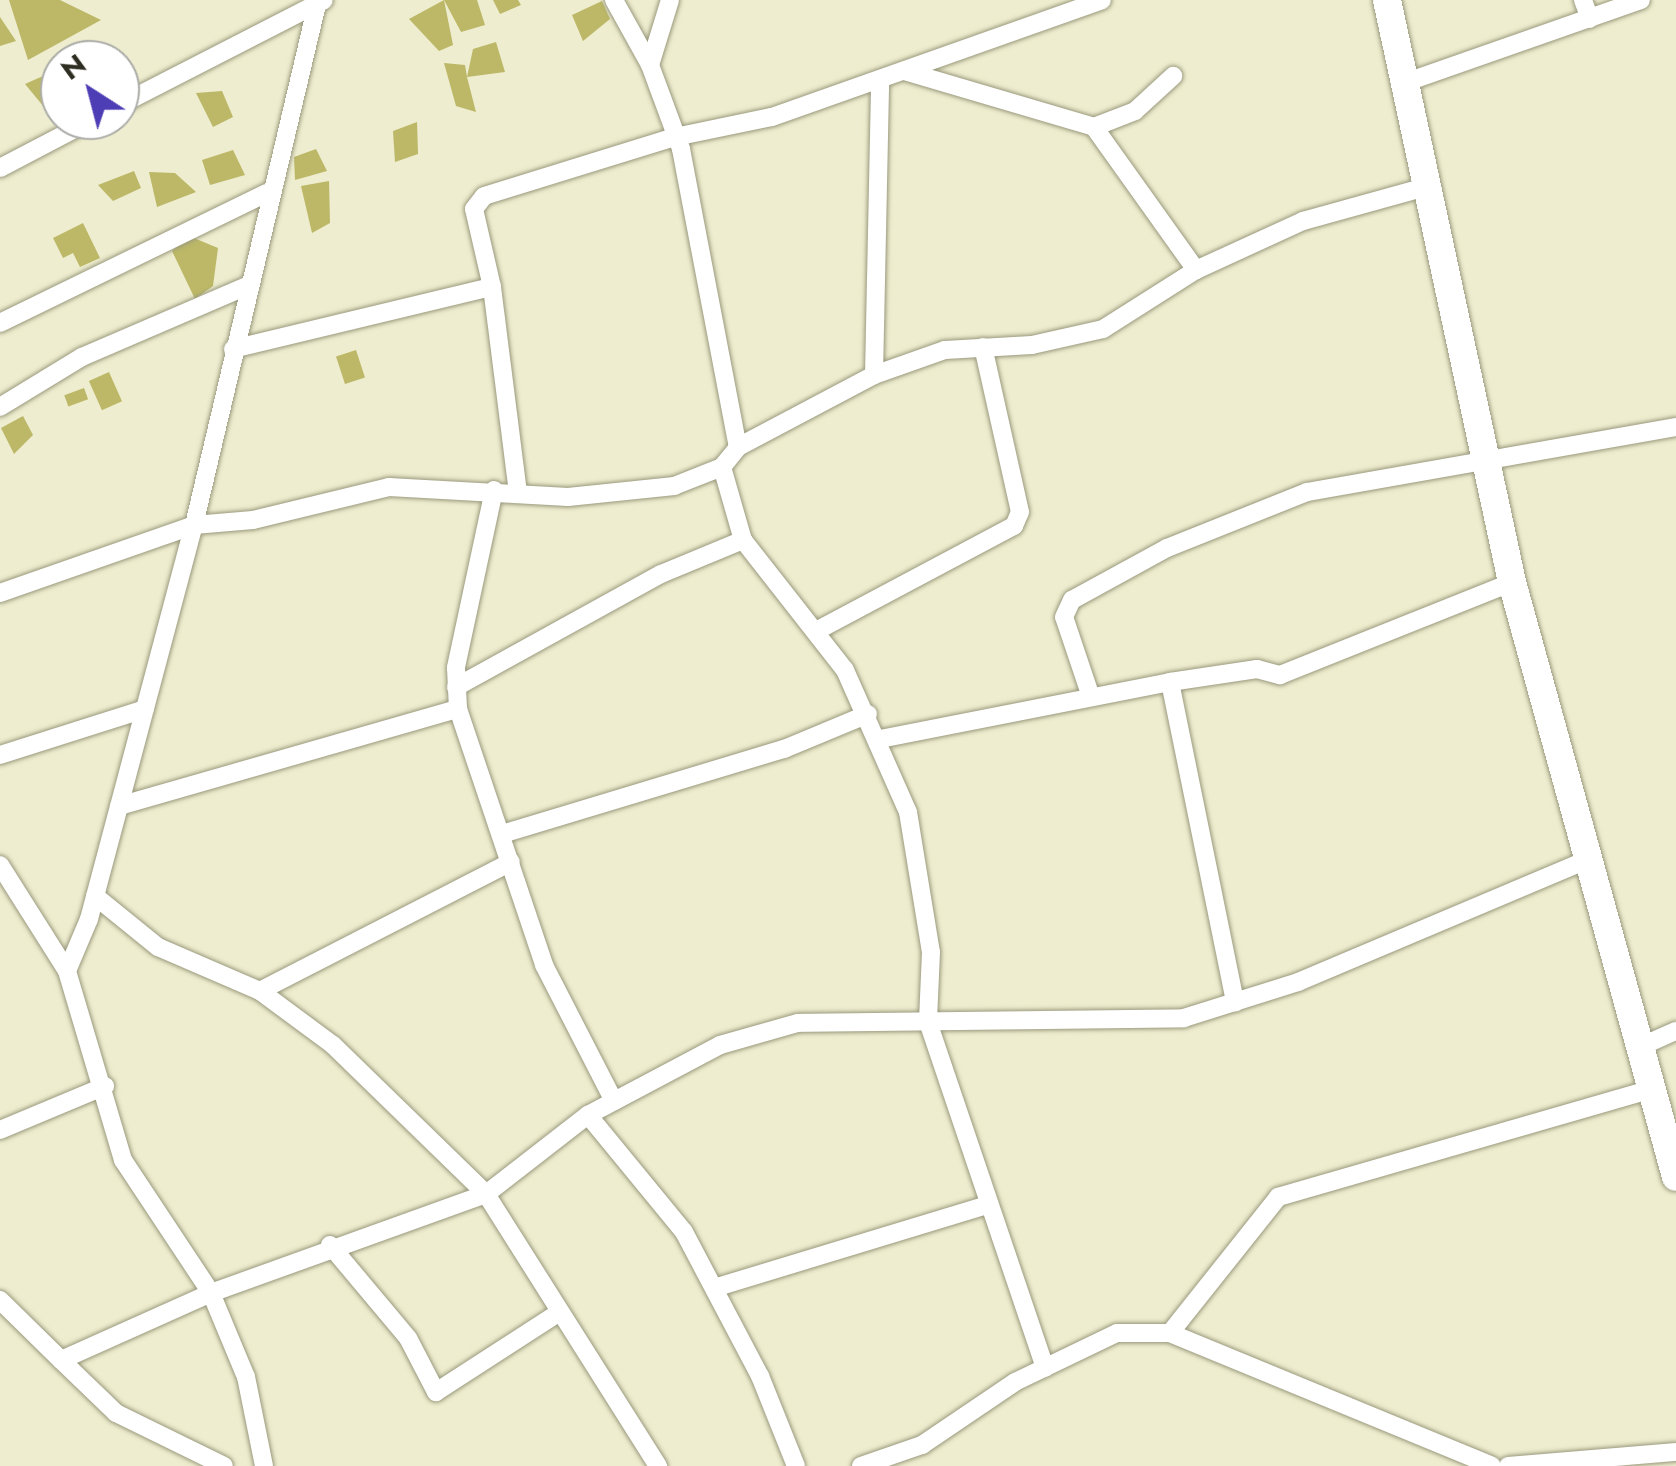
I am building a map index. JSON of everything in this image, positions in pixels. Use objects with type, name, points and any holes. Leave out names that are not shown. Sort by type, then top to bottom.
[{"type":"street","points":[[140,94],[320,0]]},
{"type":"street","points":[[67,971],[95,896],[194,525],[267,192],[320,0]]},
{"type":"street","points":[[614,0],[650,65],[675,137],[738,448]]},
{"type":"street","points":[[650,65],[670,0]]},
{"type":"street","points":[[518,492],[492,286],[477,202],[675,137],[772,117],[880,81],[1037,17],[1102,0]]},
{"type":"street","points":[[1387,0],[1512,582],[1644,1044],[1676,1177]]},
{"type":"street","points":[[1583,0],[1590,19]]},
{"type":"street","points":[[1404,83],[1641,0]]},
{"type":"street","points":[[904,71],[1094,127],[1196,270]]},
{"type":"street","points":[[1094,127],[1136,110],[1173,76]]},
{"type":"street","points":[[874,375],[880,81]]},
{"type":"street","points":[[1,166],[52,140]]},
{"type":"street","points":[[0,593],[194,525],[253,520],[388,486],[631,497],[722,466],[738,448],[874,375],[945,350],[1104,329],[1196,270],[1304,220],[1430,186]]},
{"type":"street","points":[[0,322],[267,192]]},
{"type":"street","points":[[0,407],[82,357],[247,286]]},
{"type":"street","points":[[233,349],[492,286]]},
{"type":"street","points":[[818,630],[1014,526],[1020,512],[983,347]]},
{"type":"street","points":[[1091,697],[1064,617],[1072,600],[1167,548],[1306,492],[1382,474],[1485,465],[1676,427]]},
{"type":"street","points":[[722,466],[743,540],[818,630],[880,740],[918,860],[932,952],[928,1022],[1044,1368]]},
{"type":"street","points":[[494,490],[456,686],[458,709],[544,966],[614,1101]]},
{"type":"street","points":[[456,686],[661,574],[743,540]]},
{"type":"street","points":[[880,740],[1170,682],[1257,669],[1280,675],[1512,582]]},
{"type":"street","points":[[1170,682],[1235,1002]]},
{"type":"street","points":[[119,806],[458,709]]},
{"type":"street","points":[[0,755],[144,710]]},
{"type":"street","points":[[502,834],[784,749],[868,714]]},
{"type":"street","points":[[60,1360],[330,1245],[486,1194],[588,1115],[748,1034],[798,1024],[1100,1025],[1184,1018],[1235,1002],[1591,858]]},
{"type":"street","points":[[260,992],[511,862]]},
{"type":"street","points":[[0,865],[67,971],[106,1086],[123,1160],[211,1293],[246,1378],[264,1466]]},
{"type":"street","points":[[95,896],[158,947],[260,992],[332,1045],[486,1194],[658,1466]]},
{"type":"street","points":[[1644,1044],[1676,1031]]},
{"type":"street","points":[[0,1130],[106,1086]]},
{"type":"street","points":[[1170,1333],[1278,1198],[1656,1088]]},
{"type":"street","points":[[588,1115],[684,1232],[796,1466]]},
{"type":"street","points":[[714,1288],[988,1206]]},
{"type":"street","points":[[330,1245],[408,1338],[436,1392],[558,1313]]},
{"type":"street","points":[[1,1306],[116,1414],[224,1466]]},
{"type":"street","points":[[861,1466],[922,1446],[1044,1368],[1118,1333],[1170,1333],[1423,1444],[1492,1466]]},
{"type":"street","points":[[1423,1444],[1433,1466]]},
{"type":"street","points":[[1508,1466],[1676,1452]]},
{"type":"building","points":[[9,0],[60,0],[101,20],[64,40],[40,40],[40,53],[28,60]]},
{"type":"building","points":[[444,0],[477,0],[485,25],[461,32]]},
{"type":"building","points":[[444,0],[453,45],[439,51],[409,19]]},
{"type":"building","points":[[493,0],[518,0],[521,5],[500,14]]},
{"type":"building","points":[[602,1],[610,19],[583,41],[572,15]]},
{"type":"building","points":[[0,17],[16,41],[0,46]]},
{"type":"building","points":[[496,42],[505,72],[467,77],[473,49]]},
{"type":"building","points":[[444,63],[465,65],[476,112],[456,106]]},
{"type":"building","points":[[40,77],[40,102],[25,84]]},
{"type":"building","points":[[222,91],[233,117],[213,127],[196,93]]},
{"type":"building","points":[[417,122],[418,154],[395,162],[393,131]]},
{"type":"building","points":[[316,149],[327,171],[295,180],[294,157]]},
{"type":"building","points":[[233,150],[245,175],[210,185],[202,160]]},
{"type":"building","points":[[134,171],[141,188],[113,201],[98,185]]},
{"type":"building","points":[[149,172],[175,173],[196,192],[157,207]]},
{"type":"building","points":[[329,181],[330,223],[312,233],[301,186]]},
{"type":"building","points":[[83,223],[100,258],[80,267],[73,253],[63,258],[53,238]]},
{"type":"building","points":[[189,236],[218,248],[213,286],[195,299],[172,251]]},
{"type":"building","points":[[356,350],[365,378],[345,384],[336,356]]},
{"type":"building","points":[[109,372],[122,401],[102,410],[89,381]]},
{"type":"building","points":[[84,388],[88,399],[68,406],[64,395]]},
{"type":"building","points":[[23,416],[33,435],[14,454],[1,428]]}]
